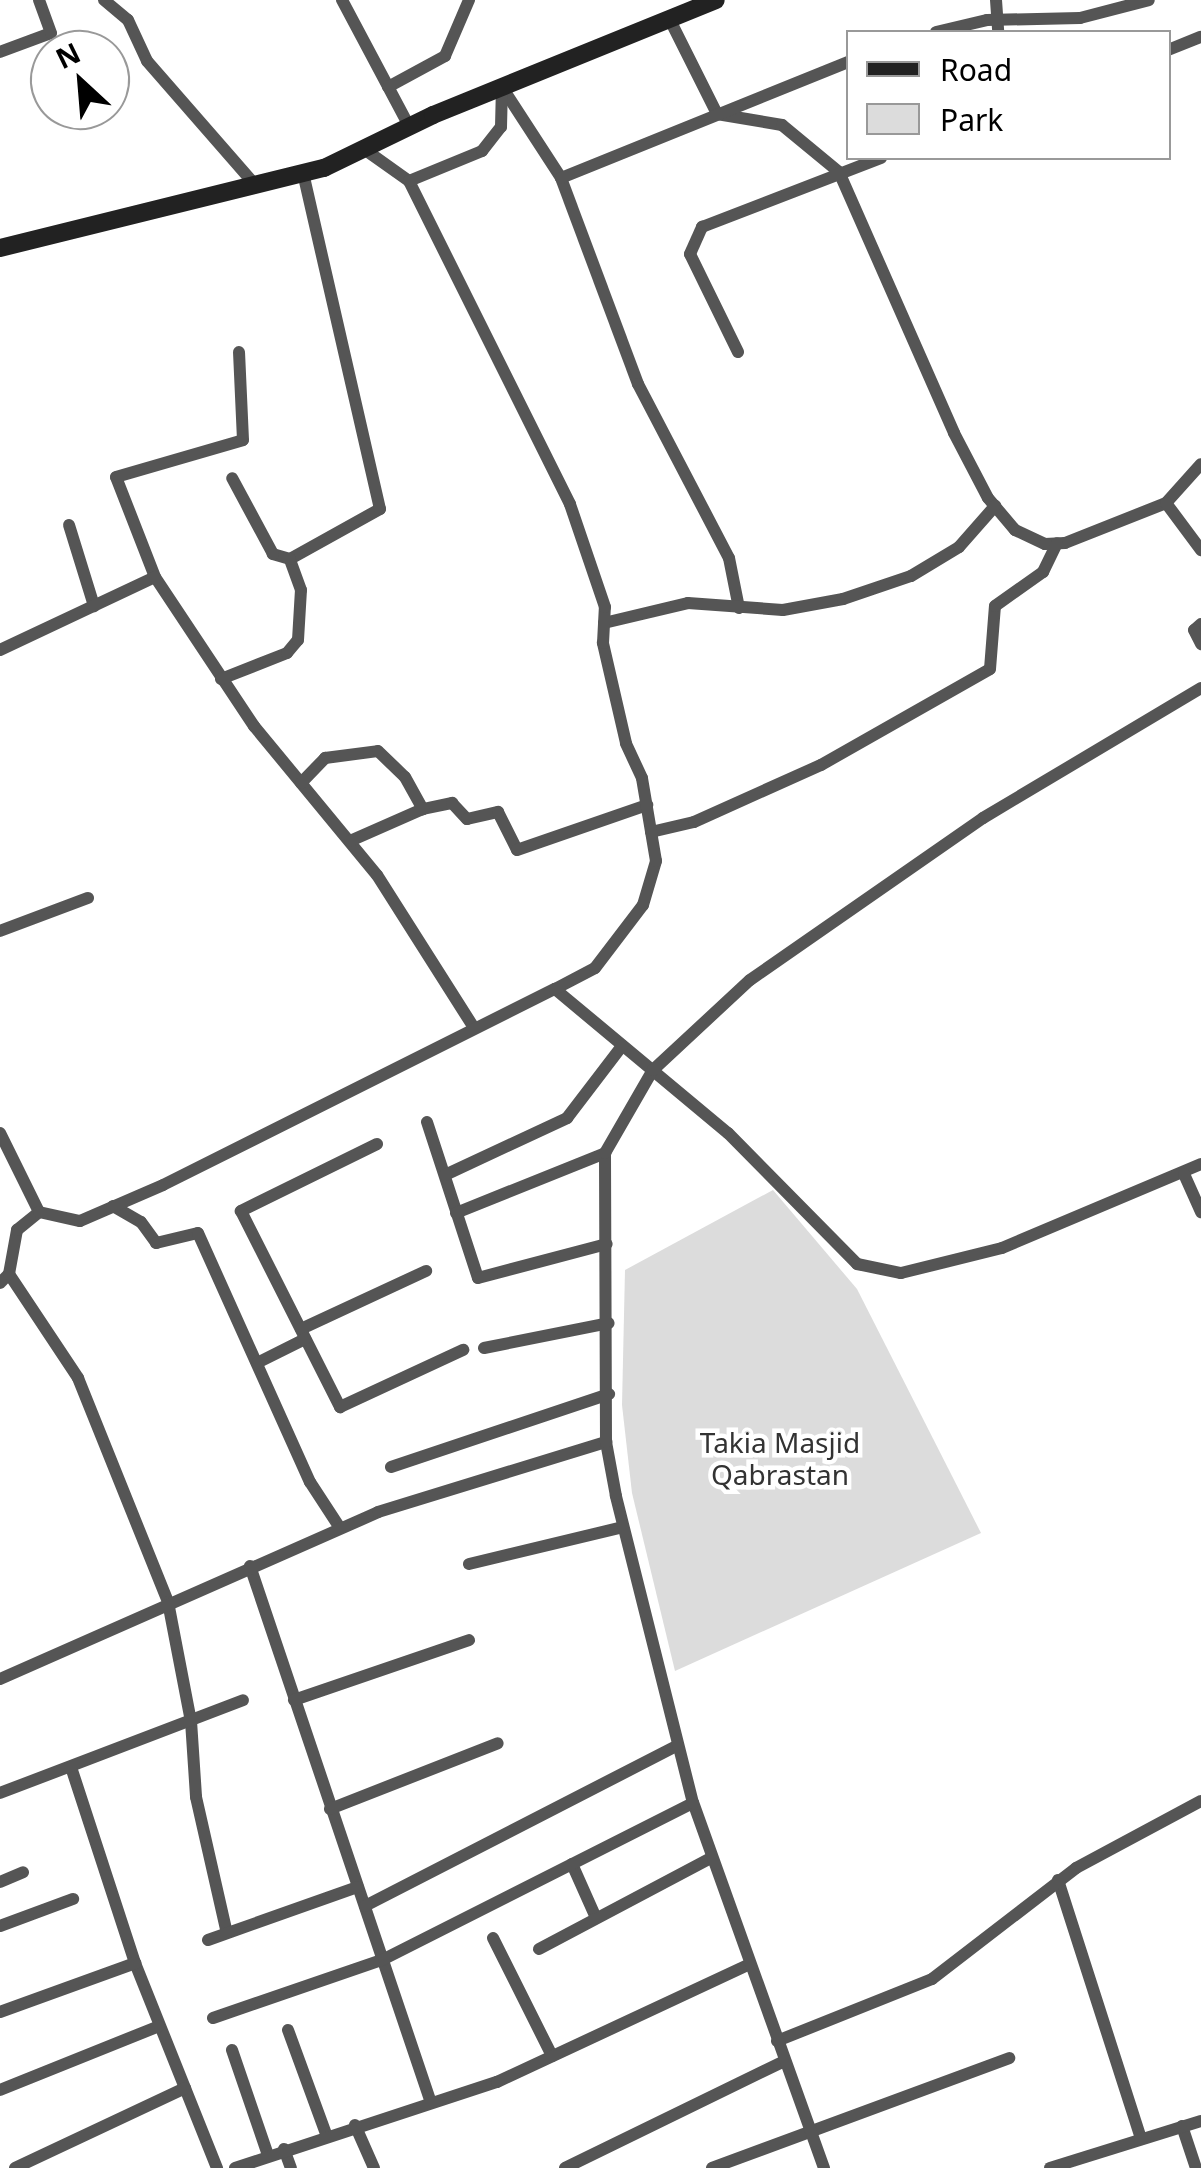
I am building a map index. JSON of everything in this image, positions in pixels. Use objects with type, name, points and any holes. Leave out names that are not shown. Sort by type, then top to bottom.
[{"type":"street","points":[[0,52],[51,33],[39,0]]},
{"type":"street","points":[[104,0],[128,20],[147,61],[255,185]]},
{"type":"street","points":[[342,0],[409,126]]},
{"type":"street","points":[[388,87],[444,56],[469,0]]},
{"type":"street","points":[[0,248],[302,173],[502,86],[716,0]]},
{"type":"street","points":[[996,0],[999,26]]},
{"type":"street","points":[[957,30],[1080,18],[1149,0]]},
{"type":"street","points":[[669,18],[717,114]]},
{"type":"street","points":[[1171,49],[1201,37]]},
{"type":"street","points":[[561,178],[846,63]]},
{"type":"street","points":[[502,86],[561,178],[638,384],[729,558],[739,608]]},
{"type":"street","points":[[409,181],[482,151],[500,128],[502,86]]},
{"type":"street","points":[[717,114],[782,125],[839,172],[954,433],[995,506],[1016,530],[1057,544],[1166,503],[1201,464]]},
{"type":"street","points":[[39,1212],[80,1221],[595,968],[632,922],[656,861],[646,806],[626,743],[604,623],[570,504],[409,181],[364,148]]},
{"type":"street","points":[[738,352],[690,254],[702,227],[875,160]]},
{"type":"street","points":[[232,478],[272,554],[290,559],[380,509],[302,173]]},
{"type":"street","points":[[239,352],[243,440],[116,476],[155,577],[221,679],[350,841],[473,1026]]},
{"type":"street","points":[[1166,503],[1201,550]]},
{"type":"street","points":[[604,623],[688,603],[739,608],[813,604],[911,576],[960,547],[995,506]]},
{"type":"street","points":[[69,525],[94,606]]},
{"type":"street","points":[[652,832],[694,822],[820,765],[990,669],[994,606],[1042,572],[1057,544]]},
{"type":"street","points":[[221,679],[286,653],[298,640],[301,590],[290,559]]},
{"type":"street","points":[[0,650],[155,577]]},
{"type":"street","points":[[1201,624],[1194,630],[1201,644]]},
{"type":"street","points":[[824,2168],[711,1858],[676,1746],[623,1527],[606,1442],[606,1153],[654,1070],[750,980],[983,818],[1201,688]]},
{"type":"street","points":[[301,782],[325,758],[349,750],[356,758],[378,752],[405,777],[422,809]]},
{"type":"street","points":[[350,841],[422,809],[452,803],[467,819],[498,812],[518,850],[646,806]]},
{"type":"street","points":[[0,931],[88,898]]},
{"type":"street","points":[[555,989],[742,1146],[858,1264],[901,1273],[1002,1248],[1201,1164]]},
{"type":"street","points":[[445,1175],[568,1118],[622,1046]]},
{"type":"street","points":[[427,1122],[478,1278],[607,1244]]},
{"type":"street","points":[[0,1133],[39,1212]]},
{"type":"street","points":[[376,1144],[242,1211],[340,1408],[462,1350]]},
{"type":"street","points":[[456,1213],[606,1153]]},
{"type":"street","points":[[1184,1174],[1201,1212]]},
{"type":"street","points":[[114,1206],[140,1222],[156,1243],[198,1233],[310,1482],[340,1528]]},
{"type":"street","points":[[39,1212],[18,1230],[5,1278],[78,1378],[168,1602],[191,1721],[196,1797],[228,1934]]},
{"type":"street","points":[[257,1363],[303,1334],[426,1271]]},
{"type":"street","points":[[484,1348],[609,1323]]},
{"type":"street","points":[[391,1467],[608,1394]]},
{"type":"street","points":[[0,1679],[340,1528],[606,1442]]},
{"type":"street","points":[[469,1564],[623,1527]]},
{"type":"street","points":[[250,1566],[430,2100]]},
{"type":"street","points":[[294,1700],[469,1640]]},
{"type":"street","points":[[0,1793],[243,1700]]},
{"type":"street","points":[[330,1809],[498,1742]]},
{"type":"street","points":[[365,1906],[676,1746]]},
{"type":"street","points":[[70,1767],[159,2026],[217,2168]]},
{"type":"street","points":[[776,2041],[932,1979],[1058,1880],[1201,1802]]},
{"type":"street","points":[[212,2018],[384,1959],[694,1803]]},
{"type":"street","points":[[539,1948],[711,1858]]},
{"type":"street","points":[[572,1864],[596,1918]]},
{"type":"street","points":[[0,1882],[22,1872]]},
{"type":"street","points":[[1058,1880],[1141,2139]]},
{"type":"street","points":[[208,1940],[358,1887]]},
{"type":"street","points":[[0,1926],[73,1899]]},
{"type":"street","points":[[493,1938],[552,2056]]},
{"type":"street","points":[[0,2012],[136,1963]]},
{"type":"street","points":[[235,2168],[326,2134],[497,2082],[748,1965]]},
{"type":"street","points":[[0,2090],[159,2026]]},
{"type":"street","points":[[288,2030],[326,2134]]},
{"type":"street","points":[[232,2050],[268,2155]]},
{"type":"street","points":[[712,2168],[1010,2058]]},
{"type":"street","points":[[565,2168],[784,2061]]},
{"type":"street","points":[[15,2168],[38,2163],[184,2088]]},
{"type":"street","points":[[1050,2168],[1201,2120]]},
{"type":"street","points":[[355,2125],[374,2168]]},
{"type":"street","points":[[1182,2126],[1196,2168]]},
{"type":"street","points":[[284,2149],[292,2168]]},
{"type":"green space","name":"Takia Masjid Qabrastan","points":[[773,1190],[857,1289],[981,1533],[675,1671],[632,1493],[622,1405],[625,1270]]}]
